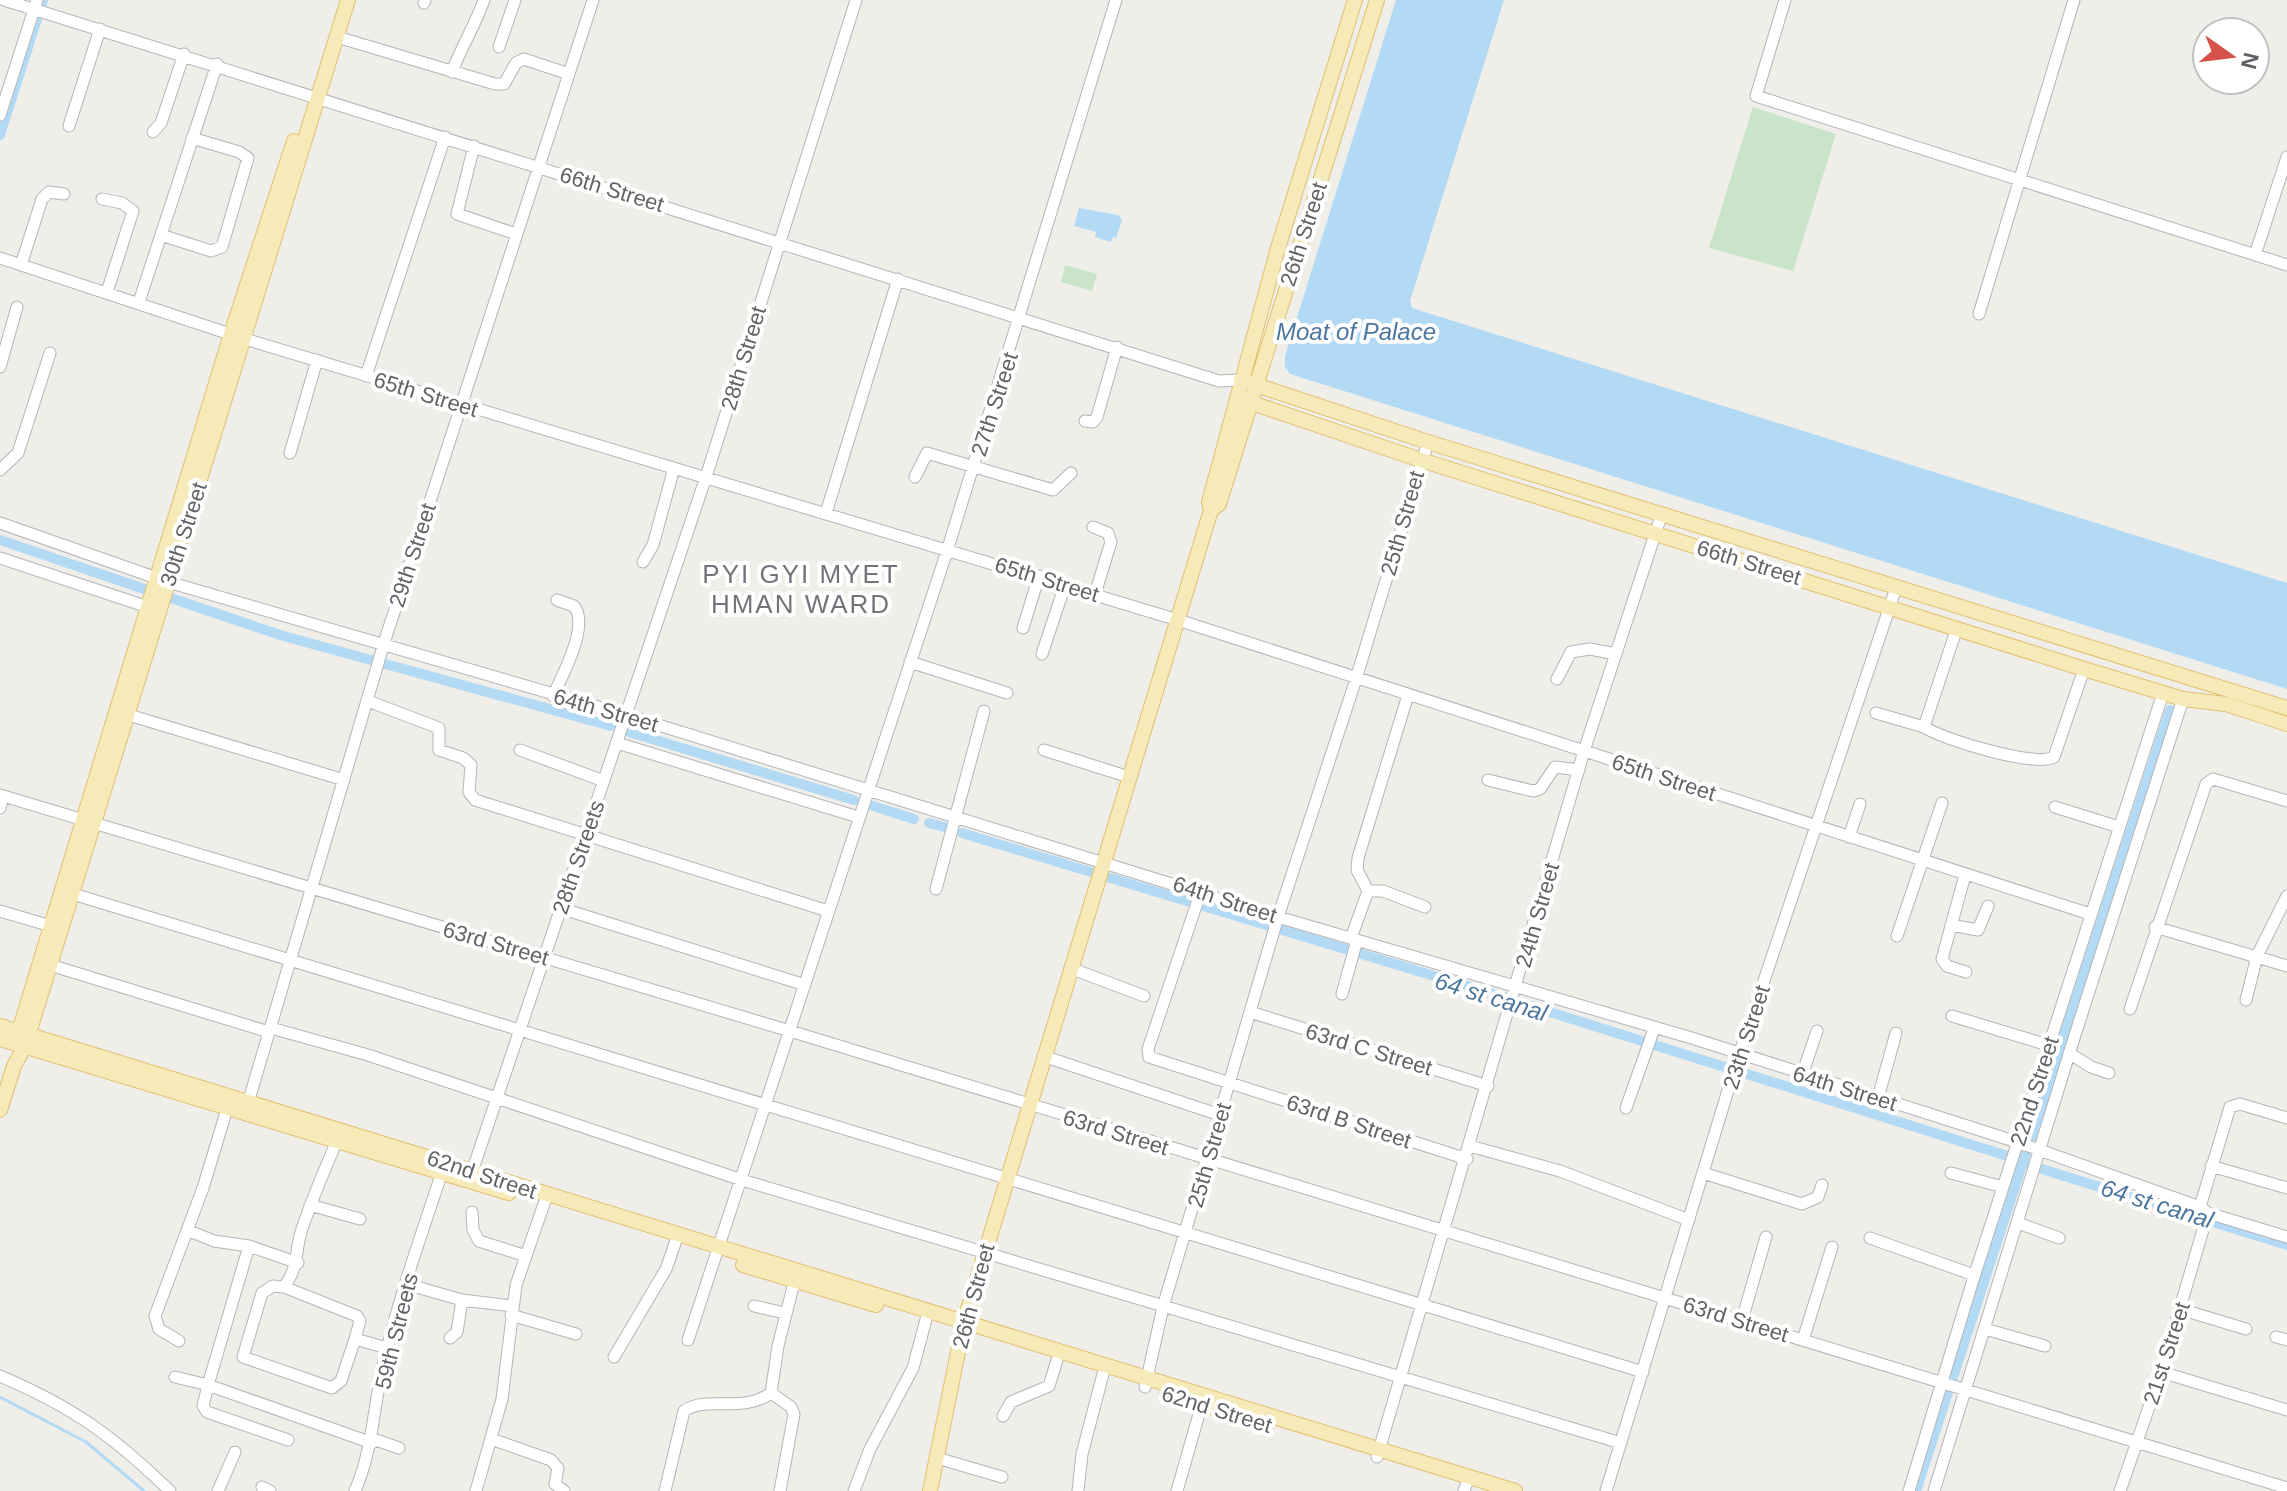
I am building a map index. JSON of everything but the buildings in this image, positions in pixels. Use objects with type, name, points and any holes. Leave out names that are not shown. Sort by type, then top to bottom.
[{"type":"main road","name":"30th Street","points":[[22,1039],[73,894],[88,824],[314,94],[340,0]]},
{"type":"main road","name":"30th Street","points":[[314,94],[348,0]]},
{"type":"main road","name":"26th Street","points":[[930,1491],[963,1327],[1005,1177],[1211,510],[1219,504],[1293,195],[1355,0]]},
{"type":"main road","name":"26th Street","points":[[1249,382],[1377,0]]},
{"type":"main road","name":"66th Street","points":[[1249,382],[1428,442],[2287,708]]},
{"type":"main road","name":"66th Street","points":[[1244,400],[1421,460],[2084,669],[2183,699],[2226,704],[2287,724]]},
{"type":"main road","name":"30th Street","points":[[0,1110],[51,926],[129,715],[158,592]]},
{"type":"main road","name":"62nd Street","points":[[0,1026],[22,1039],[227,1109],[247,1108]]},
{"type":"main road","name":"62nd Street","points":[[0,1039],[22,1039],[470,1176]]},
{"type":"main road","name":"62nd Street","points":[[339,1136],[442,1172],[470,1176]]},
{"type":"main road","points":[[470,1176],[1146,1383]]},
{"type":"main road","name":"62nd Street","points":[[963,1327],[1057,1360],[1203,1400],[1378,1453],[1467,1484]]},
{"type":"main road","points":[[1467,1484],[1488,1491]]},
{"type":"main road","points":[[1467,1484],[1515,1491]]},
{"type":"street","name":"66th Street","points":[[4,0],[41,8],[1219,381],[1249,382]]},
{"type":"street","points":[[452,72],[461,48],[471,37],[484,0]]},
{"type":"street","points":[[499,47],[515,0]]},
{"type":"street","name":"29th Street","points":[[247,1108],[384,643],[593,0]]},
{"type":"street","name":"28th Street","points":[[622,729],[706,477],[856,0]]},
{"type":"street","name":"27th Street","points":[[688,1340],[974,467],[1116,0]]},
{"type":"street","points":[[1785,0],[1756,96],[2287,265]]},
{"type":"street","points":[[1979,314],[2074,0]]},
{"type":"street","points":[[0,115],[41,8]]},
{"type":"street","points":[[69,126],[100,29]]},
{"type":"street","points":[[337,37],[452,72],[504,84],[516,63],[524,59],[569,74]]},
{"type":"street","points":[[153,132],[161,123],[184,54]]},
{"type":"street","points":[[139,302],[217,64]]},
{"type":"street","points":[[366,376],[445,137]]},
{"type":"street","points":[[161,235],[211,251],[222,247],[248,158],[239,152],[192,138]]},
{"type":"street","points":[[474,146],[457,214],[516,234]]},
{"type":"street","points":[[2255,255],[2287,157]]},
{"type":"street","points":[[21,265],[42,199],[49,192],[64,194]]},
{"type":"street","points":[[102,199],[130,207],[133,213],[107,292]]},
{"type":"street","name":"65th Street","points":[[0,258],[366,376],[1039,576],[2090,914]]},
{"type":"street","points":[[826,513],[898,279]]},
{"type":"street","points":[[0,367],[17,307]]},
{"type":"street","points":[[1085,421],[1093,422],[1097,417],[1117,347]]},
{"type":"street","points":[[0,470],[18,453],[50,353]]},
{"type":"street","points":[[290,453],[317,360]]},
{"type":"street","name":"66th Street","points":[[1219,381],[1244,400]]},
{"type":"street","name":"25th Street","points":[[1146,1383],[1163,1307],[1276,924],[1356,679],[1428,442]]},
{"type":"street","points":[[915,477],[927,453],[1053,490],[1071,473]]},
{"type":"street","points":[[643,562],[653,545],[674,468]]},
{"type":"street","name":"24th Street","points":[[1378,1453],[1469,1152],[1584,751],[1662,513]]},
{"type":"street","points":[[0,523],[158,592]]},
{"type":"street","points":[[1093,527],[1108,533],[1111,542],[1095,594]]},
{"type":"street","name":"64th Street","points":[[0,558],[384,643],[553,696],[622,729],[1354,945],[1737,1064],[1802,1075],[1878,1098],[2018,1145],[2037,1157],[2205,1216],[2287,1237]]},
{"type":"street","points":[[1023,628],[1039,576]]},
{"type":"street","points":[[1042,654],[1065,585]]},
{"type":"street","name":"23th Street","points":[[1606,1491],[1737,1064],[1896,588]]},
{"type":"street","points":[[553,696],[571,656],[580,617],[574,606],[557,600]]},
{"type":"street","points":[[1924,727],[1957,628]]},
{"type":"street","points":[[1557,679],[1571,652],[1590,649],[1616,654]]},
{"type":"street","points":[[910,662],[1007,693]]},
{"type":"street","points":[[1876,713],[1989,749],[2049,760],[2057,752],[2084,669]]},
{"type":"street","name":"22nd Street","points":[[1934,1491],[1974,1275],[2163,693]]},
{"type":"street","points":[[1342,994],[1368,891],[1357,870],[1358,858],[1408,695]]},
{"type":"street","name":"22nd Street","points":[[1909,1491],[1953,1387],[1985,1329],[2069,1053],[2183,699]]},
{"type":"street","points":[[368,701],[439,728],[439,750],[463,758],[471,765],[469,792],[475,800],[828,911]]},
{"type":"street","points":[[936,889],[984,711]]},
{"type":"street","points":[[129,715],[344,780]]},
{"type":"street","points":[[622,729],[863,802]]},
{"type":"street","name":"28th Streets","points":[[470,1176],[622,729]]},
{"type":"street","points":[[520,750],[604,781]]},
{"type":"street","points":[[1044,750],[1129,777]]},
{"type":"street","points":[[1488,780],[1533,791],[1540,789],[1555,767],[1579,770]]},
{"type":"street","points":[[2130,1009],[2155,927],[2206,784],[2213,779],[2287,801]]},
{"type":"street","name":"63rd Street","points":[[1,800],[545,957],[2287,1488]]},
{"type":"street","points":[[1897,936],[1942,803]]},
{"type":"street","points":[[1849,837],[1860,804]]},
{"type":"street","points":[[2055,807],[2119,827]]},
{"type":"street","points":[[1965,875],[1942,959],[1947,966],[1966,972]]},
{"type":"street","points":[[1368,891],[1383,891],[1425,907]]},
{"type":"street","points":[[73,894],[1643,1372]]},
{"type":"street","points":[[2246,1000],[2257,956],[2286,899]]},
{"type":"street","name":"63rd B Street","points":[[1198,900],[1148,1055],[1230,1083],[1469,1152],[1560,1171],[1689,1220]]},
{"type":"street","points":[[1951,925],[1978,930],[1988,906]]},
{"type":"street","points":[[560,908],[805,985]]},
{"type":"street","points":[[0,911],[51,926]]},
{"type":"street","points":[[2155,927],[2287,966]]},
{"type":"street","points":[[50,965],[270,1030],[368,1055],[742,1180],[1621,1443]]},
{"type":"street","points":[[1070,968],[1144,996]]},
{"type":"street","name":"63rd C Street","points":[[1250,1012],[1488,1086]]},
{"type":"street","points":[[1952,1016],[2048,1045]]},
{"type":"street","points":[[1802,1075],[1817,1031]]},
{"type":"street","points":[[1878,1098],[1896,1033]]},
{"type":"street","points":[[1626,1108],[1652,1037]]},
{"type":"street","points":[[2069,1053],[2091,1067],[2109,1073]]},
{"type":"street","points":[[1043,1056],[1220,1115]]},
{"type":"street","name":"21st Street","points":[[2120,1491],[2180,1309],[2205,1216],[2211,1166],[2233,1104],[2287,1118]]},
{"type":"street","points":[[179,1341],[159,1329],[155,1316],[227,1109]]},
{"type":"street","points":[[284,1287],[298,1263],[300,1235],[339,1136]]},
{"type":"street","points":[[2211,1166],[2287,1188]]},
{"type":"street","name":"59th Streets","points":[[355,1491],[373,1441],[387,1348],[442,1172]]},
{"type":"street","points":[[1703,1173],[1802,1204],[1818,1197],[1822,1185]]},
{"type":"street","points":[[1951,1173],[2003,1187]]},
{"type":"street","points":[[476,1491],[502,1399],[512,1310],[545,1199]]},
{"type":"street","points":[[310,1205],[360,1219]]},
{"type":"street","points":[[472,1212],[475,1237],[479,1241],[526,1256]]},
{"type":"street","points":[[2018,1223],[2059,1238]]},
{"type":"street","points":[[187,1230],[214,1241],[249,1246],[298,1263]]},
{"type":"street","points":[[1742,1320],[1766,1237]]},
{"type":"street","points":[[1870,1238],[1974,1275]]},
{"type":"street","points":[[614,1357],[666,1269],[677,1239]]},
{"type":"street","points":[[249,1246],[203,1406],[207,1412],[288,1440]]},
{"type":"street","points":[[1803,1340],[1832,1247]]},
{"type":"street","points":[[771,1393],[785,1313],[796,1276]]},
{"type":"street","points":[[406,1284],[512,1310],[576,1334]]},
{"type":"street","points":[[273,1286],[284,1287],[357,1316],[360,1321],[341,1381],[332,1388],[245,1360],[242,1353],[262,1293],[273,1286]]},
{"type":"street","points":[[450,1338],[457,1332],[462,1300]]},
{"type":"street","points":[[754,1306],[785,1313]]},
{"type":"street","points":[[2180,1309],[2246,1329]]},
{"type":"street","points":[[854,1491],[870,1449],[913,1368],[926,1316]]},
{"type":"street","points":[[1985,1329],[2045,1346]]},
{"type":"street","points":[[355,1339],[387,1348]]},
{"type":"street","points":[[1003,1416],[1011,1402],[1049,1386],[1057,1360]]},
{"type":"street","points":[[2161,1372],[2287,1410]]},
{"type":"street","points":[[1078,1491],[1082,1454],[1103,1374]]},
{"type":"street","points":[[0,1376],[46,1396],[96,1424],[170,1491]]},
{"type":"street","points":[[175,1377],[399,1448]]},
{"type":"street","points":[[665,1491],[684,1411],[700,1405],[747,1405],[771,1393]]},
{"type":"street","points":[[771,1393],[791,1407],[794,1414],[780,1491]]},
{"type":"street","points":[[1177,1491],[1203,1400]]},
{"type":"street","points":[[491,1439],[551,1460],[558,1468],[555,1484],[564,1491]]},
{"type":"street","points":[[218,1491],[235,1452]]},
{"type":"street","points":[[937,1458],[1002,1477]]},
{"type":"green space","points":[[1753,107],[1836,134],[1793,271],[1709,248]]},
{"type":"green space","points":[[1065,265],[1097,274],[1092,291],[1061,282]]},
{"type":"water","name":"Moat of Palace","points":[[1396,0],[1504,0],[1410,301],[1412,308],[2287,583],[2287,689],[1290,374],[1285,367],[1285,356]]},
{"type":"water","points":[[1079,208],[1118,215],[1122,220],[1116,238],[1113,237],[1111,242],[1095,237],[1096,232],[1074,226]]},
{"type":"waterway","points":[[0,135],[43,0]]},
{"type":"waterway","points":[[0,540],[280,635],[611,726]]},
{"type":"waterway","points":[[1916,1491],[2170,710]]},
{"type":"waterway","points":[[629,732],[854,800]]},
{"type":"waterway","points":[[873,806],[914,819]]},
{"type":"waterway","points":[[929,823],[944,827]]},
{"type":"waterway","name":"64 st canal","points":[[962,833],[1464,985],[2020,1160]]},
{"type":"waterway","name":"64 st canal","points":[[2029,1165],[2287,1245]]},
{"type":"waterway","points":[[0,1397],[86,1442],[144,1491]]},
{"type":"district","name":"PYI GYI MYET HMAN WARD","points":[[801,589]]}]
